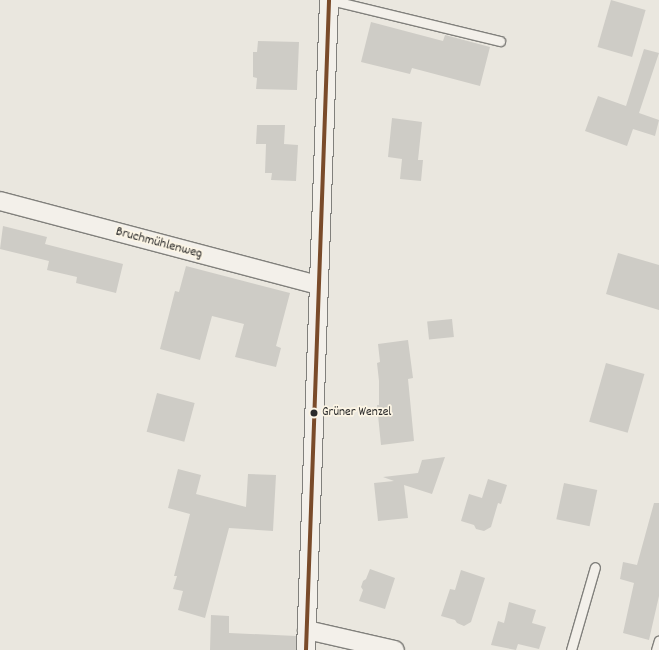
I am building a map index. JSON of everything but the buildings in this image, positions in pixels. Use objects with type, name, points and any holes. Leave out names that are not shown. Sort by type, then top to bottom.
[{"type":"street","points":[[306,650],[329,0]]},
{"type":"street","name":"Bruchmühlenweg","points":[[0,201],[318,285]]},
{"type":"street","points":[[307,630],[395,650]]},
{"type":"lane","points":[[329,0],[500,41]]},
{"type":"lane","points":[[571,650],[595,567]]},
{"type":"lane","points":[[656,650],[659,640]]},
{"type":"transit line","points":[[306,650],[329,0]]},
{"type":"place","name":"Grüner Wenzel","points":[[314,413]]}]
